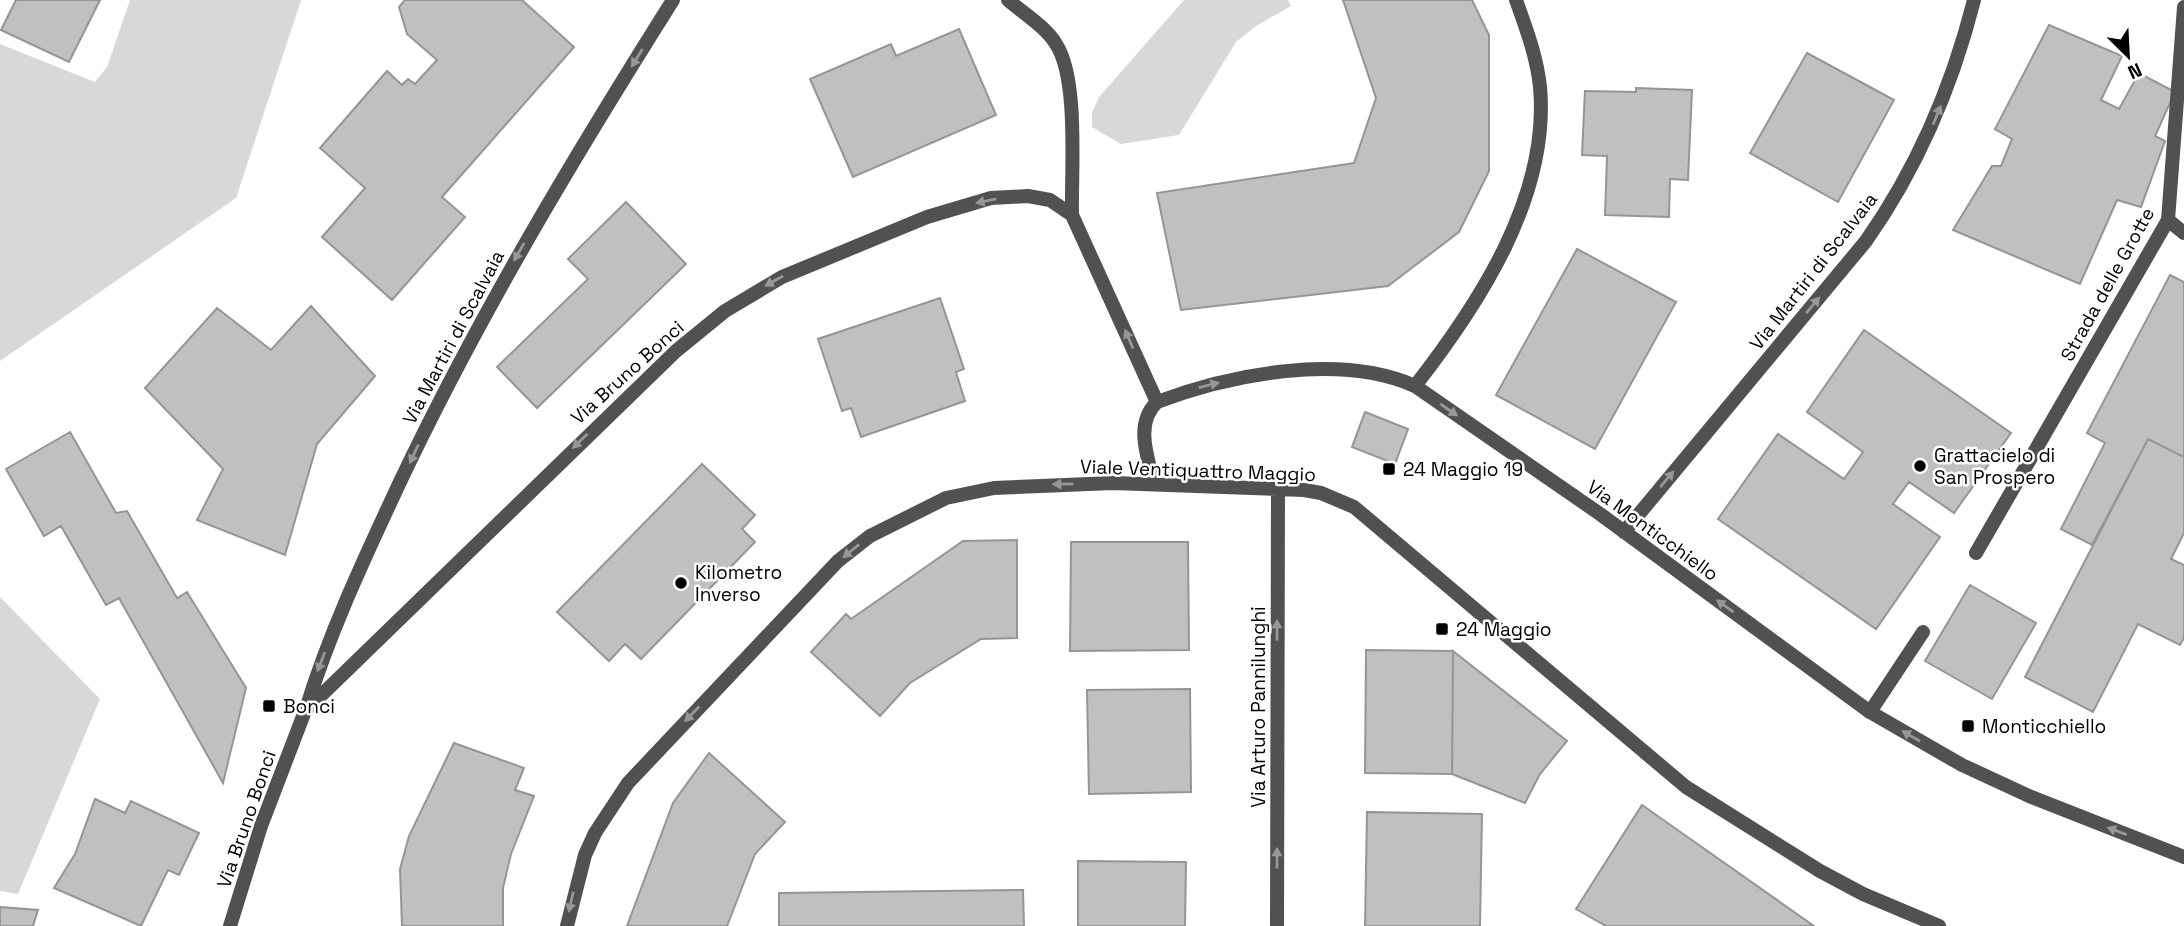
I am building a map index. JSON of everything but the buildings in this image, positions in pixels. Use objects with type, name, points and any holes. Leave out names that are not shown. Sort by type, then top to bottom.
[{"type":"street","name":"Via Martiri di Scalvaia","points":[[305,711],[322,660],[360,566],[455,368],[522,248],[673,0]]},
{"type":"street","points":[[1008,0],[1055,41],[1066,64],[1070,86],[1072,215],[1157,402],[1148,410],[1144,426],[1144,443],[1154,484]]},
{"type":"street","points":[[1415,386],[1449,340],[1492,270],[1532,176],[1538,141],[1540,88],[1531,41],[1516,0]]},
{"type":"street","name":"Via Martiri di Scalvaia","points":[[1624,532],[1867,241],[1920,153],[1938,114],[1962,47],[1974,0]]},
{"type":"street","name":"Strada delle Grotte","points":[[1976,553],[2168,220],[2184,7]]},
{"type":"street","name":"Via Bruno Bonci","points":[[230,926],[261,826],[305,711],[631,392],[715,319],[758,290],[805,264],[927,217],[991,198],[1028,196],[1050,200],[1072,215]]},
{"type":"street","points":[[2168,220],[2184,233]]},
{"type":"street","name":"Via Monticchiello","points":[[1157,402],[1246,376],[1362,370],[1389,374],[1415,386],[1624,532],[1870,712],[1973,770],[2029,796],[2183,854]]},
{"type":"street","name":"Viale Ventiquattro Maggio","points":[[567,926],[585,855],[595,833],[628,783],[838,561],[870,536],[922,508],[970,492],[1030,485],[1154,484],[1321,493],[1353,507],[1686,788],[1820,871],[1863,894],[1939,926]]},
{"type":"street","name":"Via Arturo Pannilunghi","points":[[1277,926],[1278,489]]},
{"type":"street","points":[[1870,712],[1923,632]]},
{"type":"shaded area","points":[[130,0],[301,0],[236,198],[0,361],[0,44],[95,82],[107,67]]},
{"type":"shaded area","points":[[1184,0],[1288,0],[1291,6],[1256,26],[1236,42],[1179,135],[1121,144],[1092,127],[1092,113],[1099,97]]},
{"type":"shaded area","points":[[0,597],[100,699],[18,894],[0,891]]},
{"type":"place","name":"Grattacielo di San Prospero","points":[[1920,466]]},
{"type":"place","name":"24 Maggio 19","points":[[1389,469]]},
{"type":"place","name":"Kilometro Inverso","points":[[681,583]]},
{"type":"place","name":"24 Maggio","points":[[1442,629]]},
{"type":"place","name":"Bonci","points":[[269,706]]},
{"type":"place","name":"Monticchiello","points":[[1968,726]]}]
